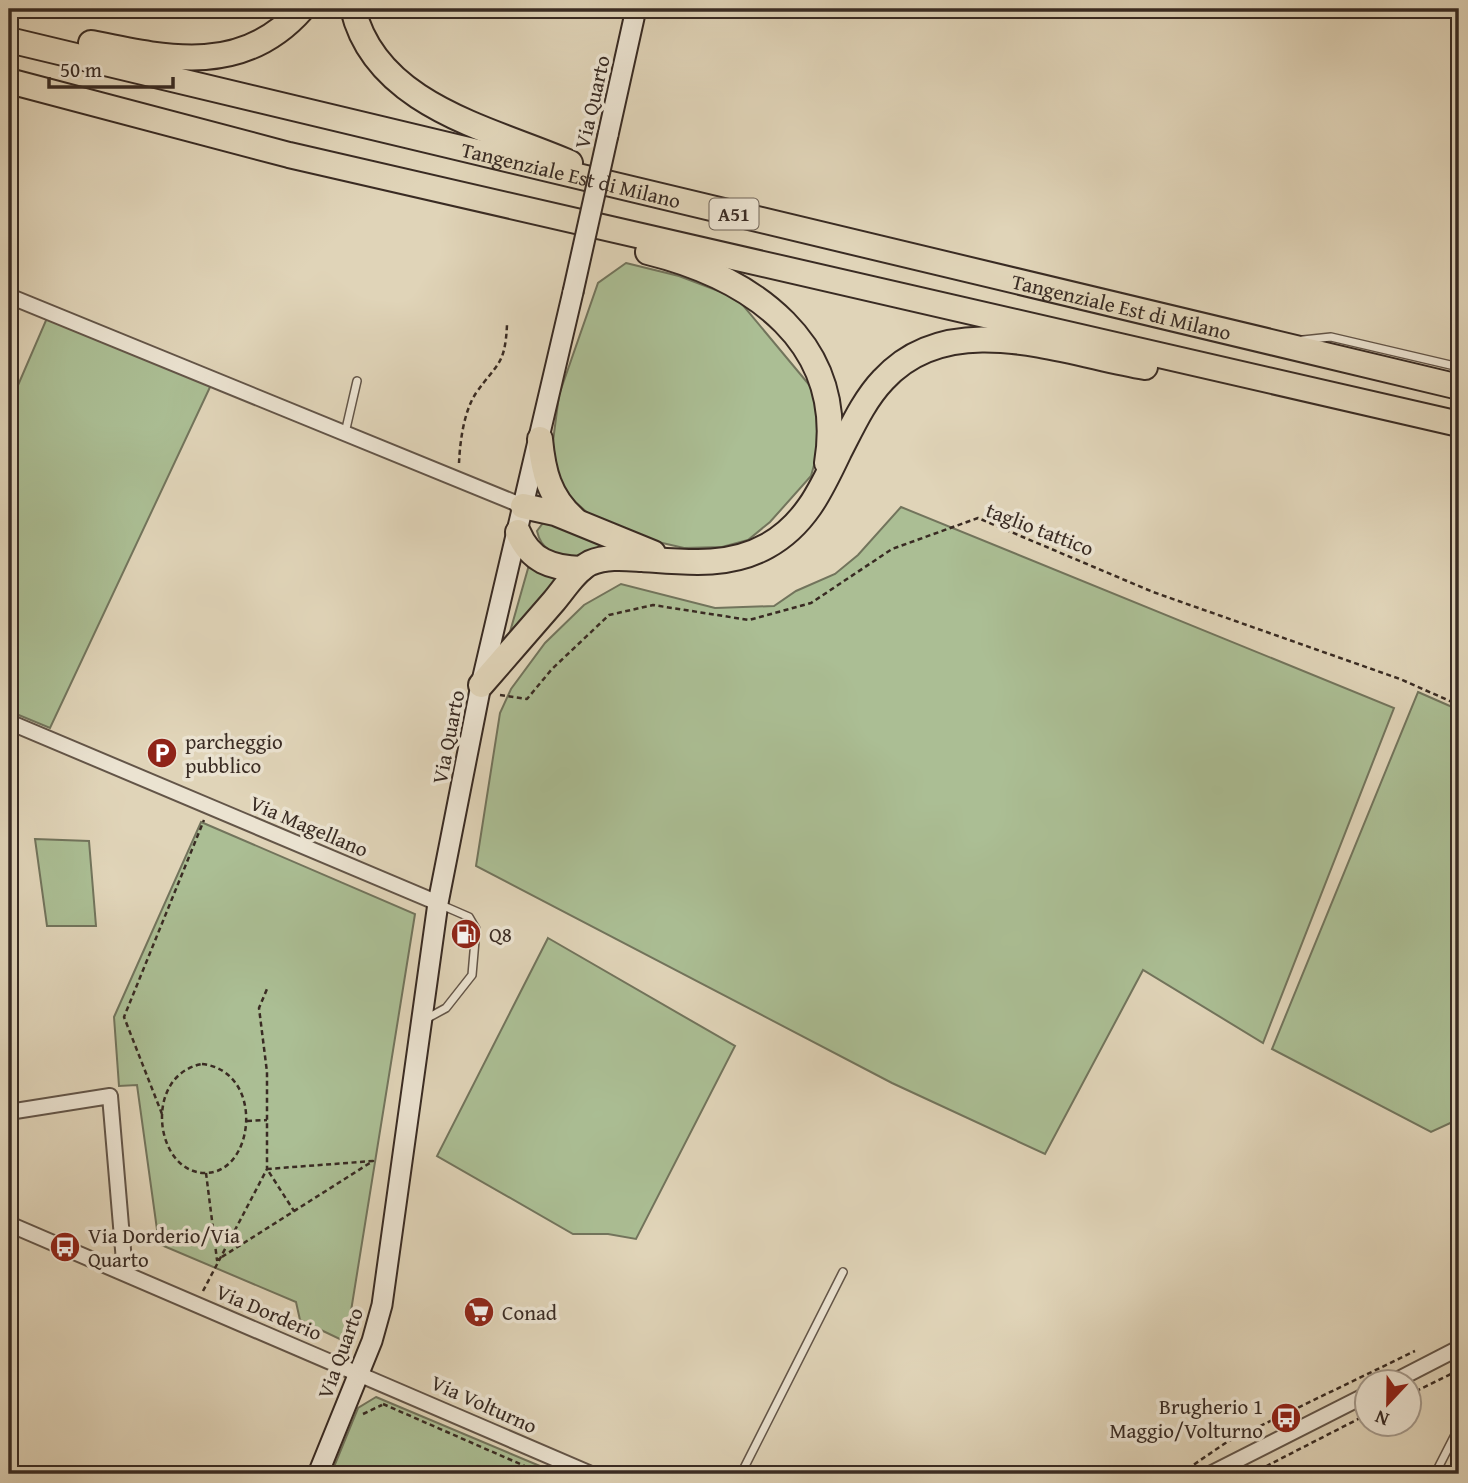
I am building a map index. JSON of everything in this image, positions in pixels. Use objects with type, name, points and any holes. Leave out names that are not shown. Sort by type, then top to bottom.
[{"type":"highway","points":[[9,28],[141,53],[200,59],[233,53],[261,42],[283,27],[302,9]]},
{"type":"highway","points":[[353,9],[364,38],[379,59],[408,87],[436,107],[481,130],[536,149],[631,190]]},
{"type":"highway","name":"Tangenziale Est di Milano","points":[[9,40],[1459,387]]},
{"type":"highway","name":"Tangenziale Est di Milano","points":[[9,81],[289,155],[1459,424]]},
{"type":"highway","points":[[289,155],[502,216],[674,259],[741,288],[770,309],[797,335],[821,374],[830,427],[820,492]]},
{"type":"highway","points":[[480,690],[581,569],[608,558],[719,561],[756,552],[796,525],[820,492],[863,408],[884,378],[918,355],[956,342],[988,339],[1013,341],[1153,368],[1298,386]]},
{"type":"highway","points":[[540,439],[546,480],[562,507],[580,524]]},
{"type":"highway","points":[[523,506],[555,513],[673,561]]},
{"type":"highway","points":[[518,532],[525,547],[538,559],[556,566],[581,569]]},
{"type":"street","name":"Via Quarto","points":[[318,1474],[372,1341],[382,1305],[438,903],[480,690],[540,439],[636,9]]},
{"type":"street","points":[[9,296],[523,506]]},
{"type":"street","name":"Via Magellano","points":[[9,722],[438,903]]},
{"type":"street","points":[[9,1112],[110,1096],[125,1273]]},
{"type":"street","name":"Via Dorderio","points":[[9,1224],[359,1372]]},
{"type":"street","points":[[1419,1368],[1459,1348]]},
{"type":"street","name":"Via Volturno","points":[[359,1372],[591,1474]]},
{"type":"street","points":[[1210,1474],[1352,1403]]},
{"type":"lane","points":[[1272,342],[1331,337],[1459,367]]},
{"type":"lane","points":[[345,433],[357,381]]},
{"type":"lane","points":[[422,1021],[446,1008],[472,975],[476,929],[468,917],[438,903]]},
{"type":"lane","points":[[741,1474],[843,1272]]},
{"type":"lane","points":[[1435,1474],[1459,1427]]},
{"type":"path","points":[[458,480],[460,442],[469,410],[475,394],[501,363],[507,325]]},
{"type":"path","name":"taglio tattico","points":[[480,690],[527,699],[552,669],[609,615],[653,605],[749,620],[811,604],[892,550],[978,518],[1153,592],[1400,679],[1459,705]]},
{"type":"path","points":[[162,1114],[164,1099],[175,1076],[187,1067],[216,1066],[231,1075],[245,1101],[246,1131],[232,1160],[206,1173],[190,1170],[170,1150],[162,1114],[124,1017],[210,807]]},
{"type":"path","points":[[197,1304],[217,1260],[267,1169],[267,1072],[259,1008],[267,989]]},
{"type":"path","points":[[247,1121],[267,1121]]},
{"type":"path","points":[[217,1260],[373,1161],[267,1169]]},
{"type":"path","points":[[267,1169],[294,1211]]},
{"type":"path","points":[[206,1173],[217,1260]]},
{"type":"path","points":[[1180,1474],[1227,1443],[1423,1348]]},
{"type":"path","points":[[1422,1388],[1459,1370]]},
{"type":"path","points":[[344,1410],[359,1417],[383,1404],[391,1386]]},
{"type":"path","points":[[383,1404],[543,1474]]},
{"type":"path","points":[[1251,1474],[1352,1423]]},
{"type":"green space","points":[[626,263],[679,276],[737,298],[816,393],[821,440],[811,476],[770,522],[748,540],[722,547],[684,548],[645,539],[591,516],[562,490],[552,449],[559,395],[598,283]]},
{"type":"green space","points":[[47,318],[211,385],[50,728],[9,711],[9,406]]},
{"type":"green space","points":[[901,507],[1394,708],[1263,1043],[1143,970],[1045,1154],[892,1083],[476,866],[500,713],[511,689],[545,643],[584,605],[621,584],[715,608],[774,606],[796,591],[835,574],[858,555]]},
{"type":"green space","points":[[546,519],[607,548],[582,561],[560,556],[548,550],[540,539],[537,531]]},
{"type":"green space","points":[[529,565],[559,579],[508,639]]},
{"type":"green space","points":[[1418,692],[1459,710],[1459,1119],[1431,1132],[1272,1049]]},
{"type":"green space","points":[[201,822],[415,914],[346,1342],[300,1320],[296,1302],[159,1244],[137,1085],[119,1086],[114,1017]]},
{"type":"green space","points":[[35,839],[89,841],[96,926],[47,926]]},
{"type":"green space","points":[[548,938],[735,1046],[636,1239],[608,1234],[573,1234],[437,1156]]},
{"type":"green space","points":[[376,1397],[559,1474],[331,1474],[358,1408]]},
{"type":"place","name":"parcheggio pubblico","points":[[162,753]]},
{"type":"place","name":"Q8","points":[[466,934]]},
{"type":"place","name":"Via Dorderio/Via Quarto","points":[[65,1247]]},
{"type":"place","name":"Conad","points":[[479,1312]]},
{"type":"place","name":"Brugherio 1 Maggio/Volturno","points":[[1286,1418]]}]
